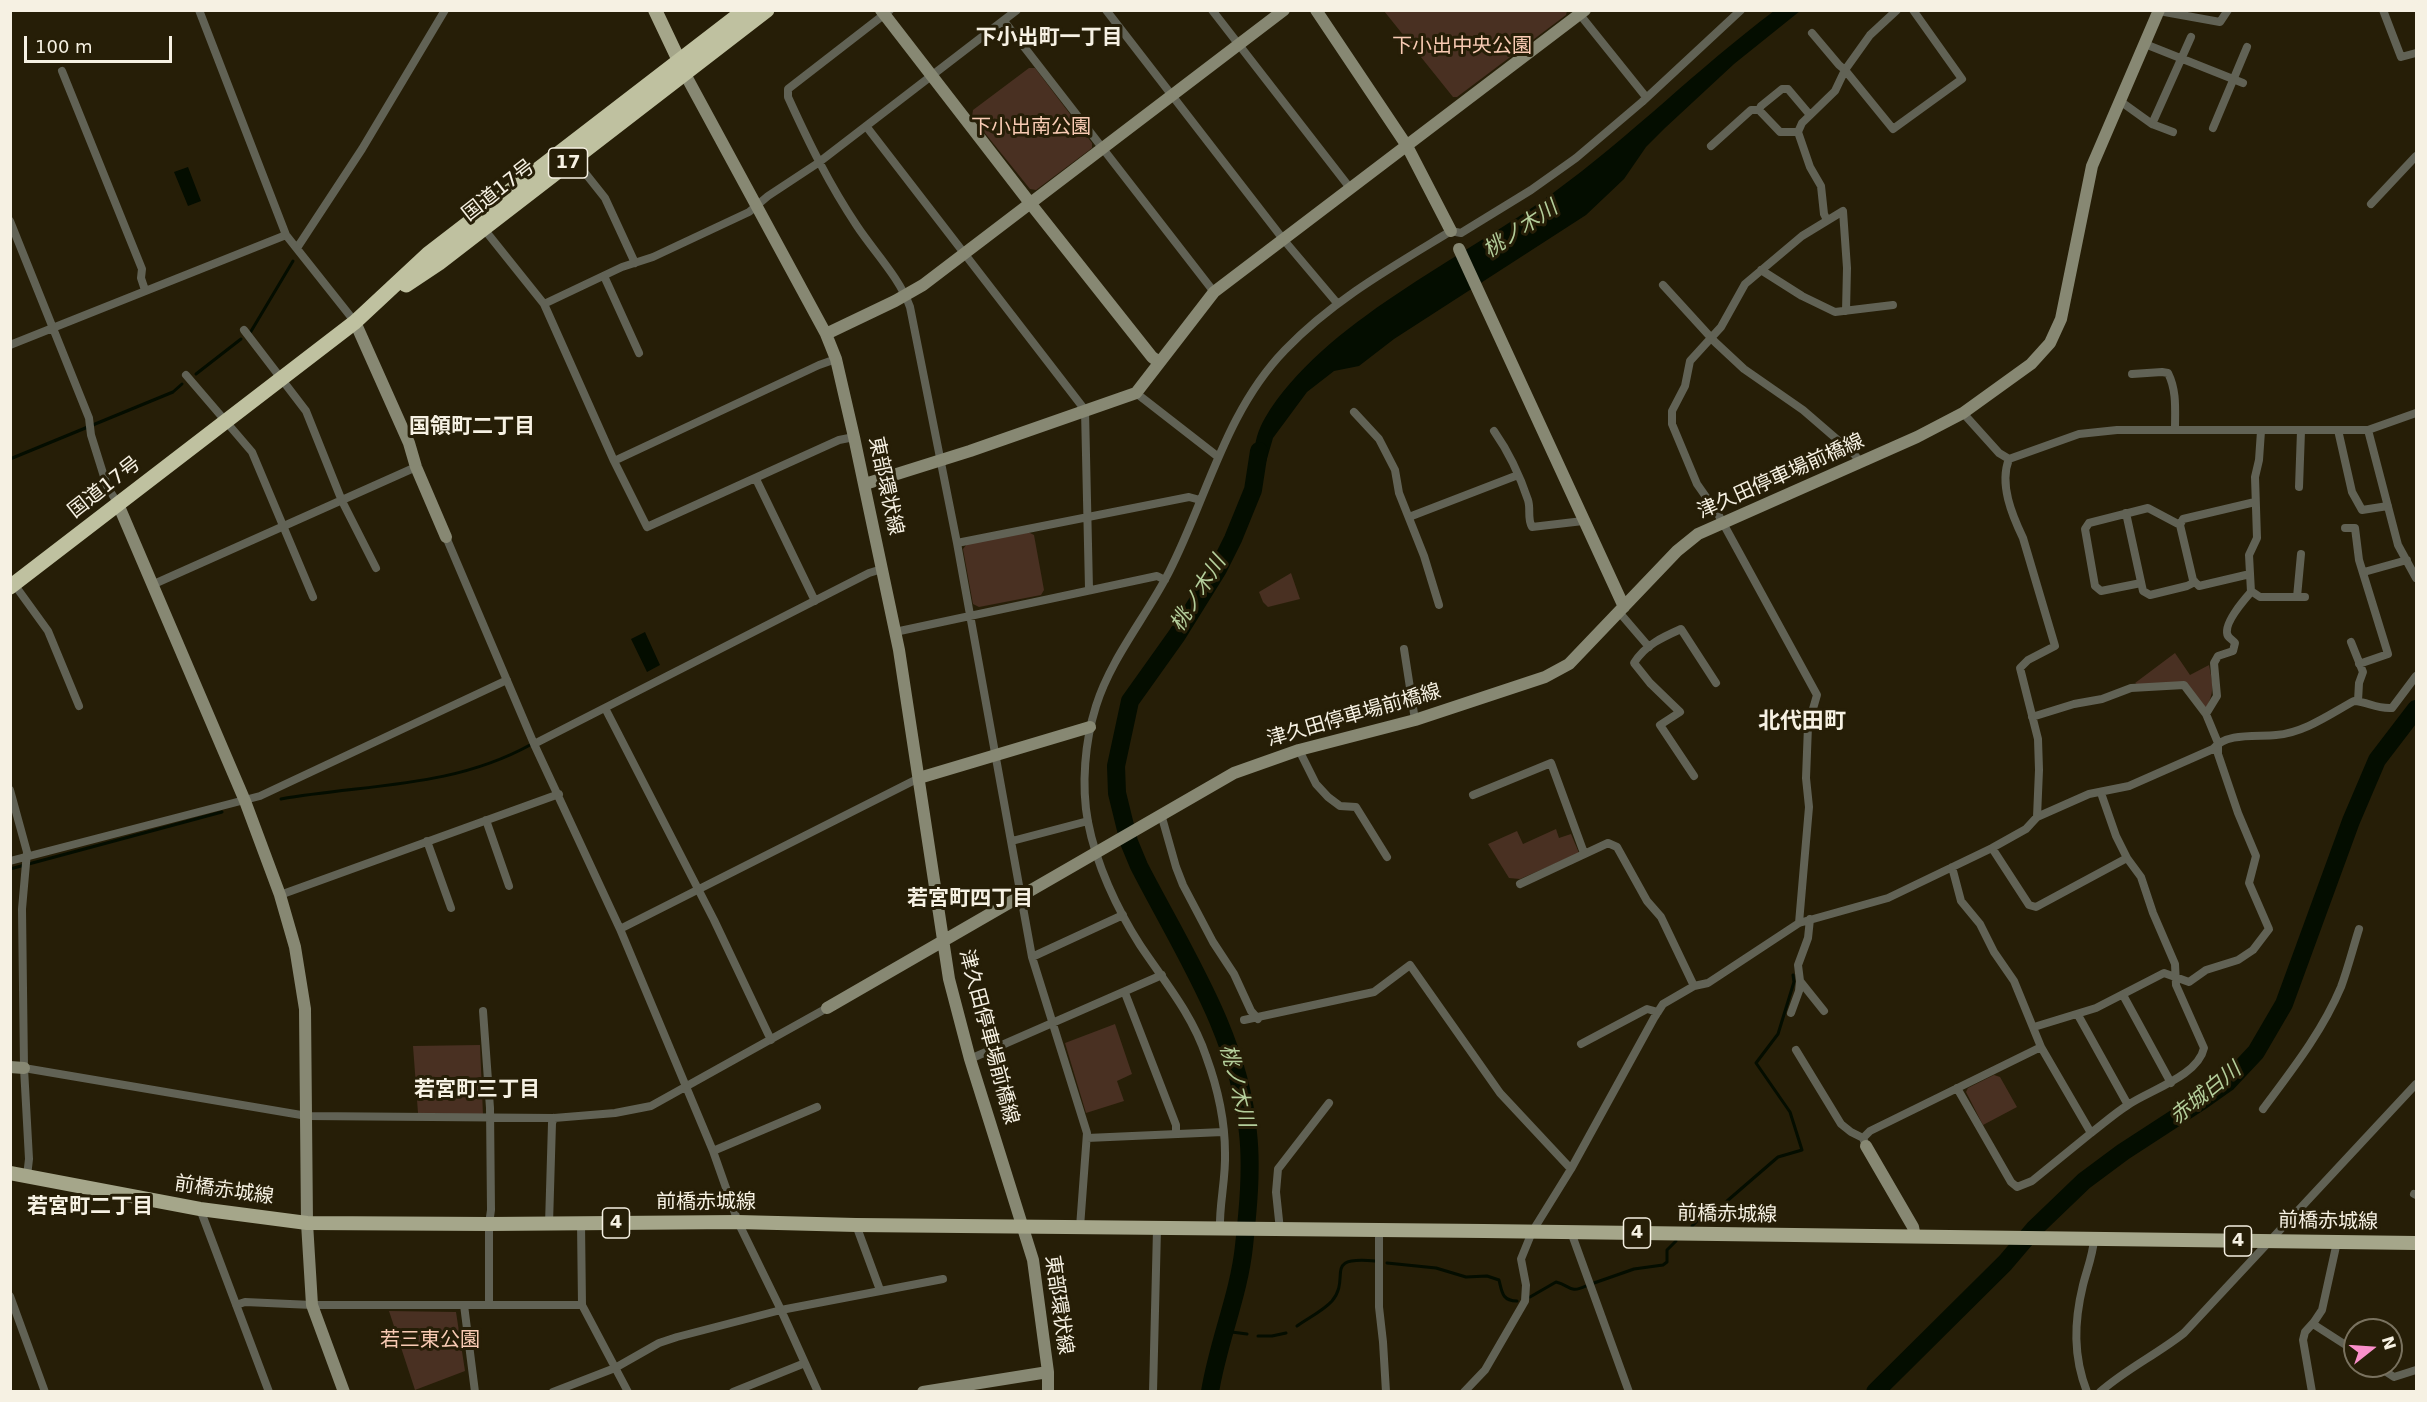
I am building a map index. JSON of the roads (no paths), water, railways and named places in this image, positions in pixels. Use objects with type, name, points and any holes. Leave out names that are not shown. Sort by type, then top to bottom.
[{"type":"highway","name":"国道17号","points":[[12,586],[361,317],[439,263],[574,159],[682,68],[746,10]]},
{"type":"highway","name":"国道17号","points":[[361,317],[428,254],[646,89],[682,68],[767,10]]},
{"type":"main road","points":[[655,10],[682,68]]},
{"type":"main road","name":"前橋赤城線","points":[[10,1173],[200,1209],[307,1223],[738,1222],[1223,1229]]},
{"type":"main road","name":"4","points":[[1223,1229],[1274,1230]]},
{"type":"main road","name":"前橋赤城線","points":[[1274,1230],[2416,1243]]},
{"type":"street","points":[[199,10],[286,235],[361,317],[409,442],[416,467],[534,744],[620,929],[713,1151],[738,1222],[818,1392]]},
{"type":"street","points":[[297,248],[362,149],[445,10]]},
{"type":"street","points":[[544,304],[749,212],[818,163],[1017,10]]},
{"type":"street","points":[[1106,10],[1283,239],[1337,303]]},
{"type":"street","points":[[1212,10],[1350,188]]},
{"type":"street","points":[[826,334],[906,296],[1284,10]]},
{"type":"street","points":[[1316,10],[1407,146],[1479,289],[1622,610],[1649,646]]},
{"type":"street","points":[[1223,1229],[1225,1153],[1223,1132],[1215,1086],[1206,1054],[1179,999],[1140,945],[1123,915],[1096,852],[1088,821],[1086,768],[1090,727],[1104,684],[1180,551],[1217,456],[1251,395],[1283,352],[1337,303],[1451,231],[1461,232],[1551,176],[1610,131],[1741,10]]},
{"type":"street","points":[[1827,220],[1824,214],[1821,186],[1810,167],[1798,132],[1802,123],[1835,90],[1845,70],[1870,35],[1897,10]]},
{"type":"street","points":[[1812,33],[1893,129],[1962,78],[1912,10]]},
{"type":"street","points":[[2159,11],[2220,22],[2228,10]]},
{"type":"street","points":[[2383,10],[2401,57],[2416,53]]},
{"type":"street","name":"津久田停車場前橋線","points":[[1023,1226],[970,1059],[949,979],[942,942],[1234,773],[1299,750],[1415,720],[1553,673],[1569,664],[1677,550],[1698,534],[1917,437],[1963,412],[2031,364],[2050,343],[2061,319],[2092,166],[2159,11]]},
{"type":"street","points":[[1080,1227],[1086,1126],[1032,957],[957,543],[910,307],[906,296],[857,226],[818,163],[788,97],[788,89],[885,12],[931,76],[1030,203],[1152,357],[1159,362]]},
{"type":"street","points":[[865,484],[940,461],[1136,393],[1214,292],[1580,12],[1646,98]]},
{"type":"street","points":[[1004,21],[1214,292]]},
{"type":"street","points":[[2152,124],[2190,37]]},
{"type":"street","points":[[2145,44],[2243,83]]},
{"type":"street","points":[[2213,128],[2247,47]]},
{"type":"street","name":"東部環状線","points":[[682,68],[826,334],[836,359],[865,484],[895,632],[919,778],[942,942]]},
{"type":"street","points":[[62,71],[142,269],[141,278],[145,290]]},
{"type":"street","points":[[1759,110],[1782,89],[1788,89],[1810,115]]},
{"type":"street","points":[[2120,101],[2152,124],[2173,132]]},
{"type":"street","points":[[1711,146],[1751,110],[1759,110],[1780,132],[1785,134],[1798,132]]},
{"type":"street","points":[[866,126],[1085,410],[1089,589]]},
{"type":"street","points":[[2371,204],[2416,156]]},
{"type":"street","points":[[574,159],[605,198],[635,263]]},
{"type":"street","points":[[1799,923],[1809,807],[1806,778],[1808,726],[1817,695],[1722,522],[1692,475],[1671,421],[1674,407],[1685,386],[1690,361],[1712,338],[1729,315],[1745,284],[1802,236],[1843,211],[1846,311]]},
{"type":"street","points":[[10,222],[89,418],[91,435],[107,486],[118,504],[154,584],[245,801],[280,895],[295,947],[305,1009],[307,1223],[312,1305],[344,1392]]},
{"type":"street","points":[[484,229],[544,304],[614,461],[647,527],[839,440],[854,437]]},
{"type":"street","points":[[10,345],[286,235]]},
{"type":"street","points":[[1761,270],[1802,296],[1834,312],[1893,305]]},
{"type":"street","points":[[604,276],[639,353]]},
{"type":"street","points":[[1663,285],[1744,369],[1803,410],[1854,454],[1861,463]]},
{"type":"street","points":[[244,330],[306,411],[342,501],[376,568]]},
{"type":"street","points":[[614,461],[836,359]]},
{"type":"street","points":[[2132,374],[2168,373],[2173,382],[2175,397],[2175,429]]},
{"type":"street","points":[[186,375],[252,452],[313,597]]},
{"type":"street","points":[[1136,393],[1217,456]]},
{"type":"street","points":[[1354,412],[1382,442],[1395,470],[1397,487],[1439,605]]},
{"type":"street","points":[[1963,412],[1999,453],[2009,459]]},
{"type":"street","points":[[2009,459],[2079,434],[2117,430],[2236,428],[2261,431],[2368,430],[2416,413]]},
{"type":"street","points":[[2338,430],[2352,492],[2362,510],[2388,506]]},
{"type":"street","points":[[2368,430],[2398,545],[2416,578]]},
{"type":"street","points":[[1494,431],[1518,475],[1528,501],[1529,521],[1532,527],[1583,521]]},
{"type":"street","points":[[2206,714],[2217,696],[2214,663],[2218,656],[2233,651],[2235,643],[2227,635],[2226,630],[2237,608],[2251,591],[2248,555],[2257,538],[2255,477],[2261,431]]},
{"type":"street","points":[[2299,487],[2301,431]]},
{"type":"street","points":[[2009,459],[2005,488],[2023,538],[2055,646],[2028,660],[2020,668],[2038,749],[2037,817]]},
{"type":"street","points":[[154,584],[416,467]]},
{"type":"street","points":[[1409,517],[1518,475]]},
{"type":"street","points":[[756,479],[815,601]]},
{"type":"street","points":[[957,543],[1189,497],[1200,500]]},
{"type":"street","points":[[2250,574],[2199,586],[2195,582],[2180,525],[2183,519],[2255,502]]},
{"type":"street","points":[[2141,583],[2101,591],[2095,586],[2085,529],[2089,523],[2148,508],[2180,525]]},
{"type":"street","points":[[2126,513],[2143,591],[2150,595],[2195,582]]},
{"type":"street","points":[[2345,528],[2355,528],[2359,560],[2388,654],[2359,663]]},
{"type":"street","points":[[2251,591],[2260,597],[2301,597],[2301,554]]},
{"type":"street","points":[[2364,573],[2407,560]]},
{"type":"street","points":[[534,744],[869,573],[882,569]]},
{"type":"street","points":[[895,632],[1089,589],[1157,576],[1165,580]]},
{"type":"street","points":[[12,586],[48,631],[78,706]]},
{"type":"street","points":[[1694,776],[1660,725],[1680,712],[1650,683],[1634,663],[1659,638],[1681,628],[1716,683]]},
{"type":"street","points":[[2351,642],[2363,672],[2359,683],[2358,701]]},
{"type":"street","points":[[1404,649],[1415,720]]},
{"type":"street","points":[[1464,1392],[1485,1370],[1525,1301],[1527,1285],[1521,1260],[1532,1232],[1571,1169],[1663,1004],[1694,986],[1708,983],[1799,923],[1888,898],[1992,848],[2026,829],[2037,817],[2089,794],[2100,794],[2129,786],[2213,750],[2218,743],[2236,737],[2279,735],[2300,730],[2354,701],[2377,709],[2392,708],[2416,676]]},
{"type":"street","points":[[10,861],[260,796],[507,680]]},
{"type":"street","points":[[2032,717],[2074,704],[2102,699],[2131,688],[2184,686],[2206,714],[2218,743],[2218,754],[2238,813],[2256,856],[2249,883],[2269,928],[2253,950],[2238,960],[2206,970],[2188,982],[2164,973],[2108,1004],[2034,1028]]},
{"type":"street","points":[[605,708],[697,891],[714,920],[771,1040]]},
{"type":"street","points":[[620,929],[919,778],[996,753],[1090,727]]},
{"type":"street","points":[[1299,750],[1316,784],[1340,806],[1356,807],[1387,857]]},
{"type":"street","points":[[1473,795],[1551,763],[1584,853]]},
{"type":"street","points":[[10,790],[27,848],[22,909],[24,1068],[29,1159],[27,1176]]},
{"type":"street","points":[[280,895],[559,794]]},
{"type":"street","points":[[1957,1088],[2011,1182],[2017,1187],[2032,1181],[2128,1104],[2171,1083],[2202,1059],[2204,1048],[2176,986],[2175,964],[2153,913],[2141,877],[2127,858],[2116,836],[2100,794]]},
{"type":"street","points":[[1157,816],[1183,885],[1213,942],[1234,974],[1251,1011],[1258,1018]]},
{"type":"street","points":[[486,820],[509,886]]},
{"type":"street","points":[[1012,841],[1088,821]]},
{"type":"street","points":[[426,841],[451,908]]},
{"type":"street","points":[[1520,884],[1608,843],[1617,847],[1647,901],[1660,917],[1694,986]]},
{"type":"street","points":[[1992,848],[2030,905],[2036,907],[2127,858]]},
{"type":"street","points":[[1952,867],[1961,901],[1980,924],[1994,952],[2014,981],[2041,1047],[2091,1133]]},
{"type":"street","points":[[1032,957],[1123,915]]},
{"type":"street","points":[[1791,1013],[1799,991],[1798,965],[1808,938],[1810,919]]},
{"type":"street","points":[[2263,1109],[2300,1060],[2328,1011],[2340,987],[2359,929]]},
{"type":"street","points":[[10,1067],[307,1116],[554,1118],[615,1113],[643,1108],[686,1088],[942,942]]},
{"type":"street","points":[[1244,1020],[1374,992],[1406,965],[1410,965],[1500,1093],[1571,1169]]},
{"type":"street","points":[[970,1059],[1162,975]]},
{"type":"street","points":[[1800,981],[1824,1011]]},
{"type":"street","points":[[1125,993],[1176,1125],[1176,1134]]},
{"type":"street","points":[[2123,995],[2171,1083]]},
{"type":"street","points":[[1581,1044],[1647,1009],[1658,1011]]},
{"type":"street","points":[[483,1011],[490,1118],[489,1305]]},
{"type":"street","points":[[2078,1015],[2128,1104]]},
{"type":"street","points":[[1865,1142],[1870,1131],[2041,1047]]},
{"type":"street","points":[[1796,1050],[1841,1124],[1865,1142],[1913,1227],[1915,1237]]},
{"type":"street","points":[[2100,1392],[2121,1375],[2155,1356],[2184,1333],[2416,1084]]},
{"type":"street","points":[[1274,1230],[1278,1169],[1305,1131],[1329,1103]]},
{"type":"street","points":[[713,1151],[817,1107]]},
{"type":"street","points":[[549,1224],[554,1118]]},
{"type":"street","points":[[1087,1138],[1223,1132]]},
{"type":"street","points":[[200,1209],[269,1392]]},
{"type":"street","points":[[581,1223],[582,1305],[628,1392]]},
{"type":"street","points":[[856,1225],[880,1290]]},
{"type":"street","name":"東部環状線","points":[[1023,1226],[1033,1260],[1048,1372],[1048,1392]]},
{"type":"street","points":[[1153,1392],[1157,1229]]},
{"type":"street","points":[[1379,1231],[1379,1307],[1386,1392]]},
{"type":"street","points":[[1570,1232],[1629,1392]]},
{"type":"street","points":[[2087,1392],[2080,1373],[2075,1328],[2083,1283],[2093,1254],[2094,1239]]},
{"type":"street","points":[[2312,1392],[2303,1340],[2305,1332],[2322,1310],[2337,1242]]},
{"type":"street","points":[[553,1392],[615,1368],[667,1340],[781,1310],[943,1279]]},
{"type":"street","points":[[10,1296],[45,1392]]},
{"type":"street","points":[[236,1305],[245,1302],[312,1305],[582,1305]]},
{"type":"street","points":[[464,1305],[475,1392]]},
{"type":"street","points":[[2313,1324],[2343,1343]]},
{"type":"street","points":[[733,1392],[805,1363]]},
{"type":"street","points":[[923,1392],[1048,1372]]},
{"type":"water","points":[[1774,11],[1800,11],[1734,64],[1665,128],[1646,147],[1624,179],[1586,215],[1394,339],[1359,366],[1334,371],[1307,392],[1273,438],[1257,493],[1254,454],[1260,427],[1290,383],[1322,351],[1397,294],[1553,193]]},
{"type":"water","points":[[188,167],[201,201],[188,206],[174,172]]},
{"type":"water","points":[[645,632],[660,665],[647,672],[631,639]]},
{"type":"waterway","points":[[250,333],[293,261]]},
{"type":"waterway","points":[[196,374],[241,339]]},
{"type":"waterway","points":[[10,459],[173,392],[182,384]]},
{"type":"waterway","name":"桃ノ木川","points":[[1210,1392],[1238,1282],[1244,1246],[1250,1161],[1243,1097],[1234,1062],[1207,995],[1139,866],[1129,842],[1117,793],[1116,766],[1130,701],[1177,635],[1218,569],[1253,490],[1259,451]]},
{"type":"waterway","name":"赤城白川","points":[[1875,1392],[2084,1181],[2123,1152],[2227,1083],[2256,1052],[2284,1004],[2351,821],[2377,760],[2416,709]]},
{"type":"waterway","points":[[281,799],[440,777],[500,759],[530,745]]},
{"type":"waterway","points":[[10,869],[222,812]]},
{"type":"waterway","points":[[1727,1201],[1778,1157],[1802,1150],[1790,1112],[1756,1063],[1778,1034],[1794,982],[1793,975]]},
{"type":"waterway","points":[[1692,1226],[1703,1215]]},
{"type":"waterway","points":[[1594,1283],[1634,1269],[1663,1265],[1667,1262],[1667,1250],[1676,1241]]},
{"type":"waterway","points":[[1297,1326],[1332,1301],[1340,1284],[1343,1265],[1358,1260],[1375,1261]]},
{"type":"waterway","points":[[1387,1263],[1436,1268],[1466,1277],[1487,1276],[1499,1280],[1506,1298],[1517,1301]]},
{"type":"waterway","points":[[1530,1297],[1556,1282],[1573,1289],[1586,1286]]},
{"type":"waterway","points":[[1224,1331],[1247,1334]]},
{"type":"waterway","points":[[1258,1336],[1286,1333]]},
{"type":"district","name":"下小出町一丁目","points":[[1049,39]]},
{"type":"district","name":"国領町二丁目","points":[[472,428]]},
{"type":"district","name":"北代田町","points":[[1802,722]]},
{"type":"district","name":"若宮町四丁目","points":[[970,900]]},
{"type":"district","name":"若宮町三丁目","points":[[477,1091]]},
{"type":"district","name":"若宮町二丁目","points":[[90,1208]]},
{"type":"park label","name":"下小出中央公園","points":[[1462,47]]},
{"type":"park label","name":"下小出南公園","points":[[1031,128]]},
{"type":"park label","name":"若三東公園","points":[[430,1341]]}]
